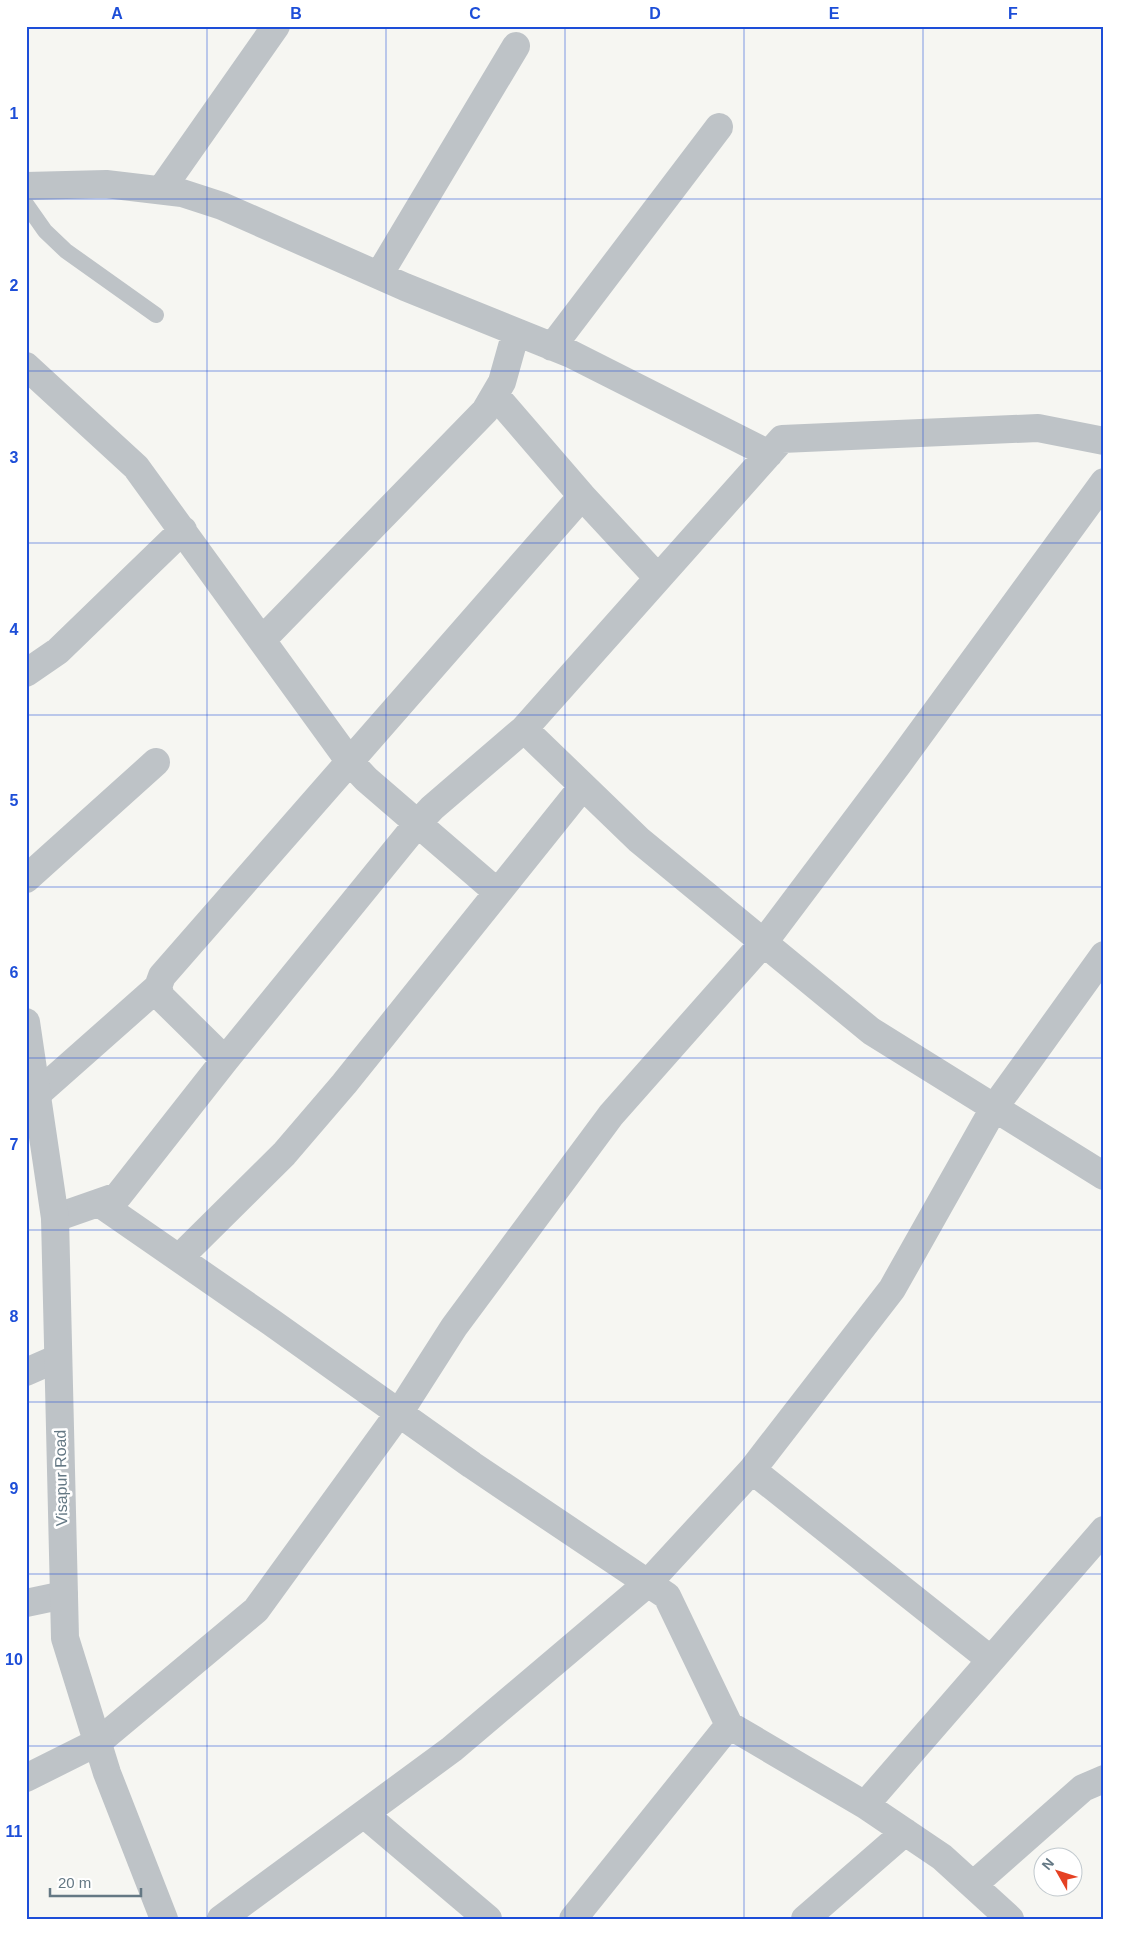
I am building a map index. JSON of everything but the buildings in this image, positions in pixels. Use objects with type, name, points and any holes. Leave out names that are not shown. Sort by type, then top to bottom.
[{"type":"street","points":[[161,190],[276,26]]},
{"type":"street","points":[[379,275],[516,46]]},
{"type":"street","points":[[552,347],[718,127]]},
{"type":"street","points":[[26,186],[106,184],[182,193],[222,206],[379,275],[571,354],[769,454]]},
{"type":"street","points":[[263,640],[485,411],[502,382],[516,332]]},
{"type":"street","points":[[26,366],[136,467],[350,762],[366,779],[498,892]]},
{"type":"street","points":[[495,395],[582,496],[658,578]]},
{"type":"street","points":[[55,1218],[118,1196],[224,1060],[418,823],[432,808],[524,729],[782,439],[1038,428],[1104,441]]},
{"type":"street","points":[[26,1778],[98,1742],[256,1610],[399,1412],[454,1327],[611,1115],[764,942],[898,764],[1104,482]]},
{"type":"street","points":[[34,1111],[158,987],[162,976],[582,496]]},
{"type":"street","points":[[26,673],[58,651],[183,530]]},
{"type":"street","points":[[524,729],[639,840],[872,1031],[1104,1176]]},
{"type":"street","points":[[26,878],[156,762]]},
{"type":"street","points":[[179,1258],[284,1154],[344,1084],[583,786]]},
{"type":"street","points":[[221,1919],[452,1748],[648,1583],[752,1470],[892,1289],[994,1108],[1104,955]]},
{"type":"street","points":[[158,987],[161,997],[224,1060]]},
{"type":"street","name":"Visapur Road","points":[[26,1022],[34,1111],[55,1218],[65,1638],[108,1773],[164,1919]]},
{"type":"street","points":[[99,1203],[472,1465],[667,1596],[728,1725],[865,1805],[942,1857],[1010,1919]]},
{"type":"street","points":[[26,1372],[58,1358]]},
{"type":"street","points":[[752,1470],[991,1660]]},
{"type":"street","points":[[865,1805],[1104,1530]]},
{"type":"street","points":[[26,1604],[64,1595]]},
{"type":"street","points":[[573,1919],[728,1725]]},
{"type":"street","points":[[972,1885],[1083,1788],[1104,1779]]},
{"type":"street","points":[[364,1814],[488,1919]]},
{"type":"street","points":[[804,1919],[905,1832]]},
{"type":"lane","points":[[26,204],[45,231],[66,252],[156,315]]}]
